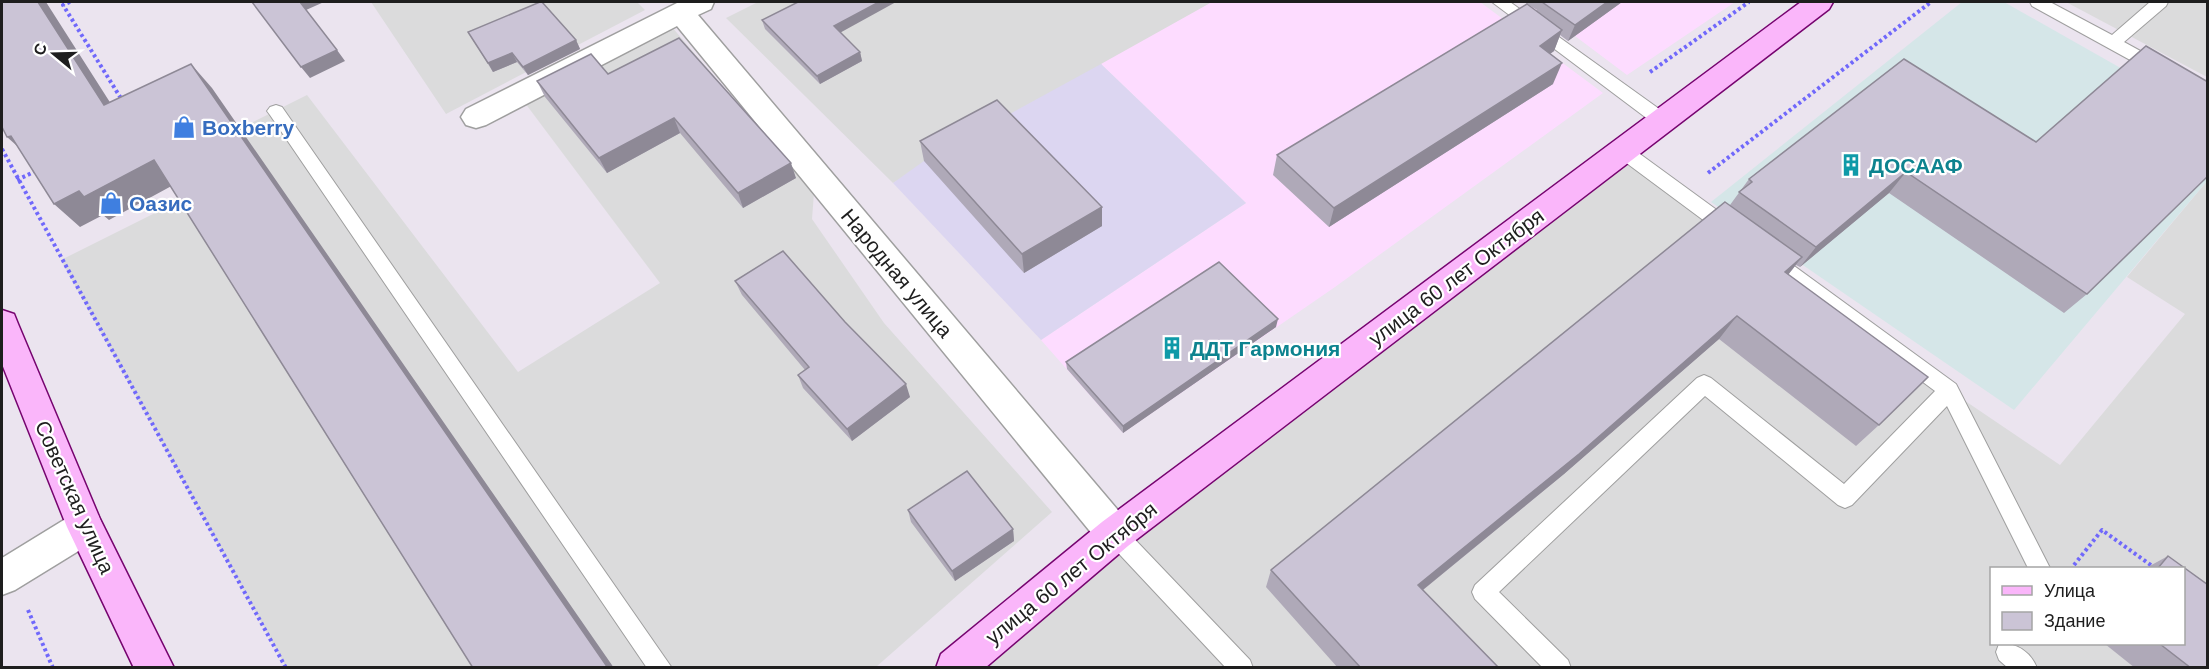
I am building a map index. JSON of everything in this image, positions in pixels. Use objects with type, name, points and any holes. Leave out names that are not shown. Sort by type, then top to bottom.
[{"type":"street","name":"улица 60 лет Октября","points":[[955,668],[1115,534],[1819,2]]},
{"type":"street","points":[[476,117],[690,7]]},
{"type":"street","name":"Народная улица","points":[[690,7],[1115,534]]},
{"type":"street","name":"Советская улица","points":[[2,324],[86,527],[156,668]]},
{"type":"street","points":[[2,578],[86,527]]},
{"type":"lane","points":[[1500,2],[1662,121]]},
{"type":"lane","points":[[2038,2],[2176,78]]},
{"type":"lane","points":[[2113,43],[2160,2]]},
{"type":"lane","points":[[276,111],[661,668]]},
{"type":"lane","points":[[1623,151],[1949,390],[2038,567]]},
{"type":"lane","points":[[1560,668],[1483,592],[1704,384],[1845,498],[1949,390]]},
{"type":"lane","points":[[1115,534],[1242,668]]},
{"type":"lane","points":[[2007,652],[2026,668]]},
{"type":"path","points":[[70,2],[62,3],[124,104]]},
{"type":"path","points":[[1622,91],[1749,2]]},
{"type":"path","points":[[1681,194],[1931,2]]},
{"type":"path","points":[[2,149],[286,668]]},
{"type":"path","points":[[17,180],[47,166]]},
{"type":"path","points":[[2073,567],[2102,530],[2154,567]]},
{"type":"path","points":[[27,608],[53,668]]},
{"type":"shaded area","points":[[371,2],[637,2],[645,10],[446,114]]},
{"type":"shaded area","points":[[758,2],[1213,2],[893,183],[726,18]]},
{"type":"shaded area","points":[[1212,2],[1480,2],[1603,93],[1335,287],[1123,433],[1041,340],[1246,203],[1101,64]]},
{"type":"shaded area","points":[[1524,2],[1735,2],[1627,75]]},
{"type":"shaded area","points":[[1962,2],[2004,2],[2207,117],[2207,181],[2014,410],[1711,202]]},
{"type":"shaded area","points":[[2066,2],[2207,2],[2207,77]]},
{"type":"shaded area","points":[[671,26],[814,193],[812,219],[884,323],[1052,512],[876,667],[286,667],[61,260],[185,198],[165,166],[307,95],[518,372],[660,283],[525,103]]},
{"type":"shaded area","points":[[1101,64],[1246,203],[1041,340],[893,183],[924,161]]},
{"type":"shaded area","points":[[1623,151],[1949,390],[2060,465],[2185,314],[2127,277],[2207,181],[2207,667],[955,668]]},
{"type":"building","points":[[2,2],[38,2],[104,105],[191,64],[608,668],[473,668],[154,160],[84,197],[79,191],[54,204],[11,136],[7,137],[2,127]]},
{"type":"building","points":[[252,2],[300,2],[337,50],[301,67]]},
{"type":"building","points":[[540,2],[576,40],[523,67],[512,53],[488,63],[468,32]]},
{"type":"building","points":[[798,2],[879,2],[834,26],[860,52],[817,76],[762,20]]},
{"type":"building","points":[[1542,2],[1607,2],[1575,25]]},
{"type":"building","points":[[1527,4],[1562,30],[1540,46],[1562,63],[1334,208],[1277,155]]},
{"type":"building","points":[[679,38],[791,163],[738,193],[674,118],[599,158],[537,81],[591,54],[608,74]]},
{"type":"building","points":[[2146,46],[2208,82],[2208,176],[2087,294],[1906,172],[1816,247],[1739,192],[1752,182],[1749,179],[1904,59],[2036,142]]},
{"type":"building","points":[[997,100],[1102,207],[1022,254],[920,141]]},
{"type":"building","points":[[1725,202],[1802,257],[1785,272],[1928,377],[1879,425],[1737,316],[1579,454],[1418,585],[1499,668],[1361,668],[1271,570]]},
{"type":"building","points":[[783,251],[845,322],[906,384],[847,429],[798,375],[809,367],[735,281]]},
{"type":"building","name":"ДДТ Гармония","points":[[1219,262],[1278,319],[1123,426],[1066,362]]},
{"type":"building","points":[[967,471],[1013,529],[952,571],[908,510]]},
{"type":"building","points":[[2168,556],[2183,567],[2159,567]]},
{"type":"building","points":[[2185,568],[2208,585],[2208,668],[2191,668],[2161,645],[2185,645]]},
{"type":"place","name":"Boxberry","points":[[184,127]]},
{"type":"place","name":"ДОСААФ","points":[[1851,165]]},
{"type":"place","name":"Оазис","points":[[111,203]]},
{"type":"place","name":"ДДТ Гармония","points":[[1172,348]]}]
